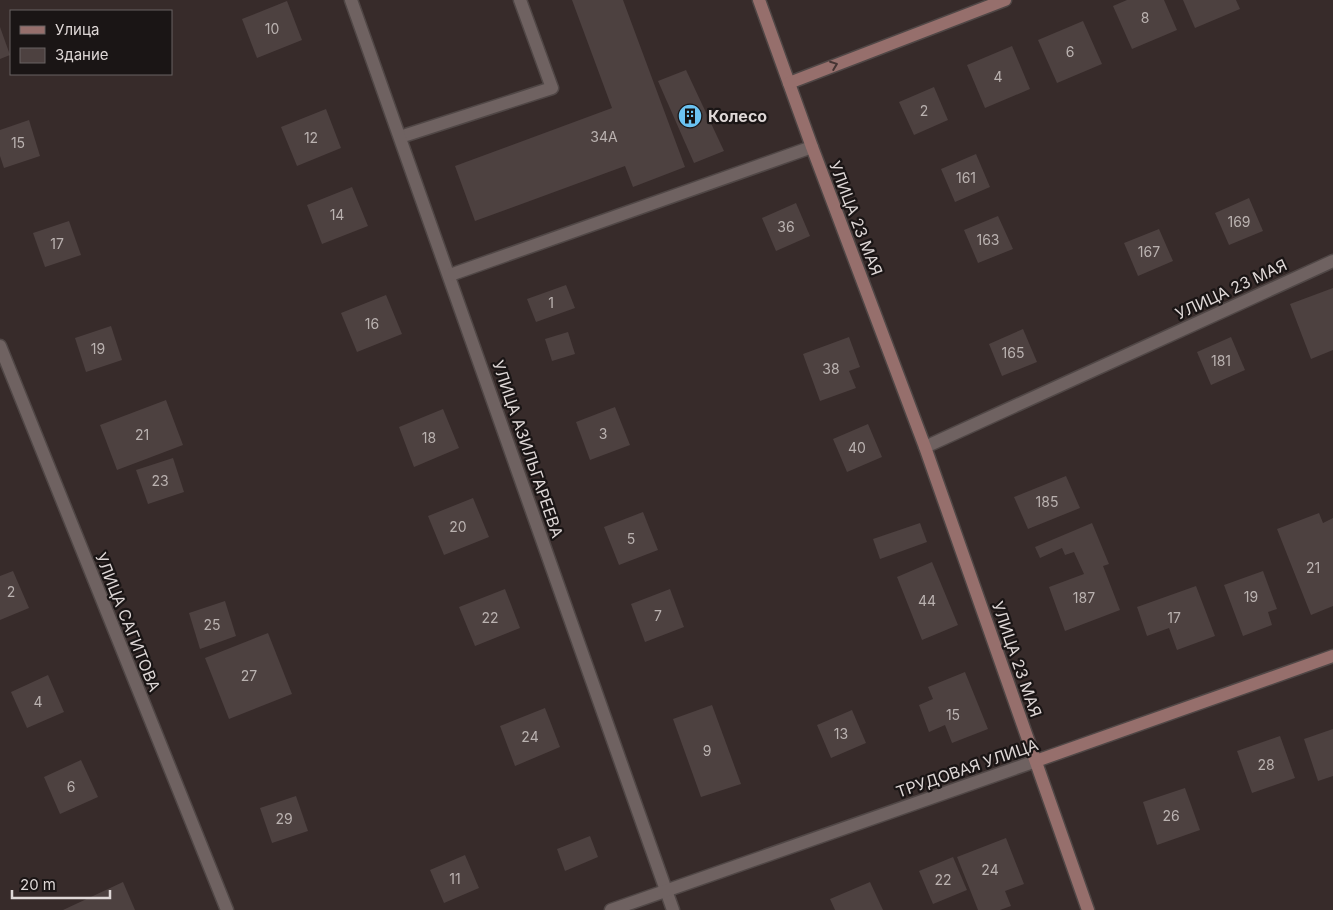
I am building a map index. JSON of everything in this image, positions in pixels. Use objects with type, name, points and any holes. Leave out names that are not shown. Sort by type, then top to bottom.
[{"type":"main road","name":"УЛИЦА 23 МАЯ","points":[[759,0],[925,447],[1088,910]]},
{"type":"main road","points":[[789,83],[1005,0]]},
{"type":"main road","name":"ТРУДОВАЯ УЛИЦА","points":[[1036,761],[1333,656]]},
{"type":"street","name":"УЛИЦА АЗИЛЬГАРЕЕВА","points":[[351,0],[450,275],[673,910]]},
{"type":"street","points":[[400,137],[552,88],[520,0]]},
{"type":"street","points":[[450,275],[812,147]]},
{"type":"street","name":"УЛИЦА 23 МАЯ","points":[[925,447],[1333,261]]},
{"type":"street","name":"УЛИЦА САГИТОВА","points":[[0,346],[227,910]]},
{"type":"street","name":"ТРУДОВАЯ УЛИЦА","points":[[611,910],[1036,761]]},
{"type":"building","points":[[572,0],[623,0],[685,167],[633,187],[625,166],[475,221],[455,166],[612,108]]},
{"type":"building","points":[[1127,0],[1164,0],[1177,30],[1132,49],[1113,6]]},
{"type":"building","points":[[1183,0],[1236,0],[1240,9],[1195,28]]},
{"type":"building","points":[[287,1],[302,40],[257,58],[242,19]]},
{"type":"building","points":[[1083,21],[1102,64],[1057,83],[1038,40]]},
{"type":"building","points":[[0,27],[10,55],[0,59]]},
{"type":"building","points":[[1012,46],[1030,89],[985,108],[967,65]]},
{"type":"building","name":"Колесо","points":[[686,70],[724,151],[694,163],[658,81]]},
{"type":"building","points":[[934,87],[948,120],[914,135],[899,102]]},
{"type":"building","points":[[326,109],[341,148],[297,166],[281,127]]},
{"type":"building","points":[[29,120],[40,156],[4,168],[0,156],[0,130]]},
{"type":"building","points":[[976,154],[990,187],[955,202],[941,169]]},
{"type":"building","points":[[352,187],[368,226],[322,244],[307,205]]},
{"type":"building","points":[[1249,198],[1263,231],[1229,245],[1215,213]]},
{"type":"building","points":[[796,203],[810,236],[776,251],[762,218]]},
{"type":"building","points":[[998,216],[1013,249],[978,263],[964,230]]},
{"type":"building","points":[[69,221],[81,255],[45,267],[33,233]]},
{"type":"building","points":[[1159,229],[1173,261],[1138,276],[1124,243]]},
{"type":"building","points":[[566,285],[575,308],[536,322],[527,299]]},
{"type":"building","points":[[1333,288],[1333,350],[1311,359],[1290,304]]},
{"type":"building","points":[[386,295],[402,334],[357,352],[341,313]]},
{"type":"building","points":[[111,326],[122,360],[86,372],[75,338]]},
{"type":"building","points":[[1023,329],[1037,362],[1002,376],[989,344]]},
{"type":"building","points":[[568,332],[575,354],[552,361],[545,339]]},
{"type":"building","points":[[849,337],[860,367],[849,371],[856,388],[820,401],[803,354]]},
{"type":"building","points":[[1231,337],[1245,370],[1211,385],[1197,352]]},
{"type":"building","points":[[166,400],[183,445],[117,470],[100,425]]},
{"type":"building","points":[[615,407],[630,445],[590,460],[576,422]]},
{"type":"building","points":[[443,409],[459,448],[414,467],[399,427]]},
{"type":"building","points":[[868,424],[882,457],[847,472],[833,439]]},
{"type":"building","points":[[173,458],[184,492],[148,504],[136,470]]},
{"type":"building","points":[[1066,476],[1080,508],[1028,529],[1014,497]]},
{"type":"building","points":[[473,498],[489,537],[444,555],[428,516]]},
{"type":"building","points":[[643,512],[658,550],[619,565],[604,527]]},
{"type":"building","points":[[1319,513],[1323,523],[1333,518],[1333,606],[1311,615],[1277,529]]},
{"type":"building","points":[[920,523],[927,542],[880,559],[873,539]]},
{"type":"building","points":[[1092,523],[1109,564],[1103,566],[1120,610],[1065,631],[1049,587],[1084,574],[1074,552],[1065,555],[1062,548],[1040,558],[1035,547]]},
{"type":"building","points":[[932,562],[958,625],[922,640],[897,577]]},
{"type":"building","points":[[13,571],[29,608],[0,620],[0,576]]},
{"type":"building","points":[[1263,571],[1277,609],[1268,612],[1272,625],[1243,636],[1224,585]]},
{"type":"building","points":[[1196,586],[1215,636],[1177,650],[1169,628],[1147,636],[1137,607]]},
{"type":"building","points":[[505,589],[520,628],[475,646],[459,607]]},
{"type":"building","points":[[670,589],[684,627],[645,642],[631,604]]},
{"type":"building","points":[[225,601],[236,636],[200,649],[189,613]]},
{"type":"building","points":[[268,633],[292,694],[229,719],[205,658]]},
{"type":"building","points":[[965,672],[988,729],[952,743],[945,725],[929,732],[919,705],[933,699],[928,687]]},
{"type":"building","points":[[48,675],[64,712],[27,728],[11,692]]},
{"type":"building","points":[[712,705],[741,784],[701,797],[673,719]]},
{"type":"building","points":[[545,708],[560,747],[515,766],[500,726]]},
{"type":"building","points":[[852,710],[866,743],[831,758],[817,725]]},
{"type":"building","points":[[1333,729],[1333,776],[1318,781],[1304,739]]},
{"type":"building","points":[[1280,736],[1295,778],[1252,793],[1237,751]]},
{"type":"building","points":[[81,760],[98,797],[60,814],[44,777]]},
{"type":"building","points":[[1185,788],[1200,830],[1157,845],[1143,802]]},
{"type":"building","points":[[296,796],[308,831],[272,843],[260,808]]},
{"type":"building","points":[[590,836],[598,857],[565,871],[557,849]]},
{"type":"building","points":[[1006,838],[1024,884],[1005,891],[1011,906],[1000,910],[978,910],[957,857]]},
{"type":"building","points":[[465,855],[479,888],[444,903],[430,870]]},
{"type":"building","points":[[953,857],[967,890],[933,904],[919,871]]},
{"type":"building","points":[[123,882],[135,910],[63,910]]},
{"type":"building","points":[[870,882],[883,910],[835,910],[830,899]]},
{"type":"place","name":"Колесо","points":[[690,116]]}]
